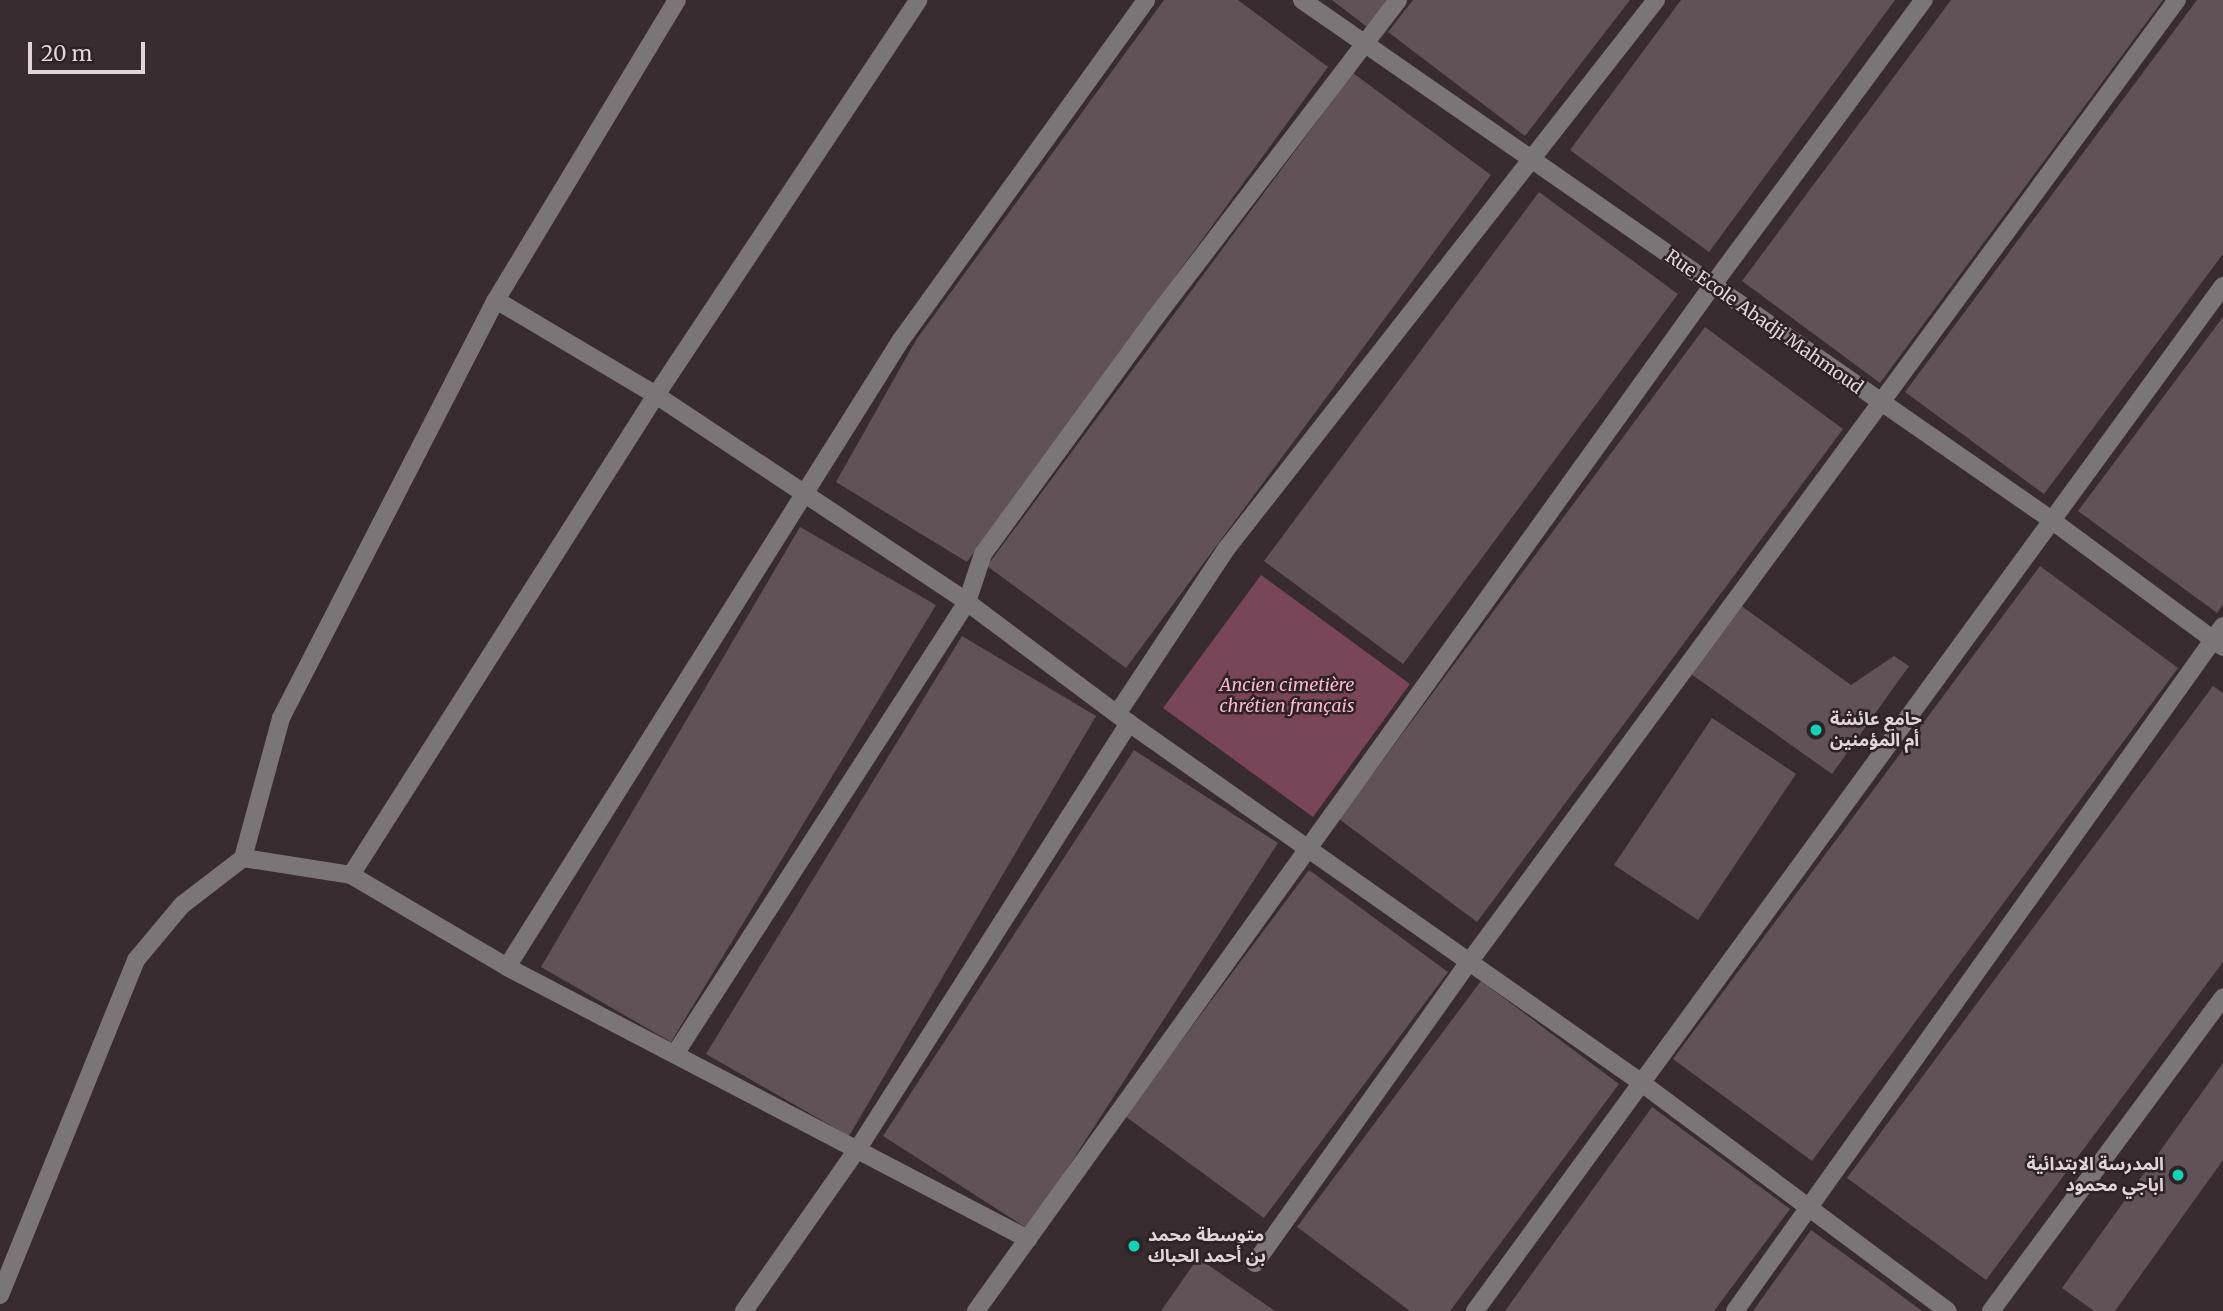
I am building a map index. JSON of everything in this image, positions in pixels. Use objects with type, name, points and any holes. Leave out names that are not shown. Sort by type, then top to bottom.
[{"type":"street","points":[[0,1295],[136,960],[182,905],[243,858],[281,718],[496,300],[677,0]]},
{"type":"street","points":[[351,875],[656,395],[919,0]]},
{"type":"street","points":[[508,967],[809,494],[901,340],[1146,0]]},
{"type":"street","name":"Rue Ecole Abadji Mahmoud","points":[[1302,0],[1361,45],[1533,159],[2220,638]]},
{"type":"street","points":[[675,1054],[967,602],[983,554],[1361,45],[1398,0]]},
{"type":"street","points":[[744,1311],[859,1147],[1227,548],[1656,0]]},
{"type":"street","points":[[976,1311],[1712,286],[1924,0]]},
{"type":"street","points":[[1255,1264],[1470,961],[2177,0]]},
{"type":"street","points":[[1475,1311],[1639,1081],[2223,286]]},
{"type":"street","points":[[496,300],[656,395],[809,494],[967,602],[1123,718],[1309,846],[1639,1081],[1948,1311]]},
{"type":"street","points":[[1735,1311],[2220,638]]},
{"type":"street","points":[[243,858],[351,875],[508,967],[859,1147],[1028,1239]]},
{"type":"street","points":[[1991,1311],[2223,997]]},
{"type":"green space","name":"Ancien cimetière chrétien français","points":[[1261,575],[1410,684],[1313,817],[1163,708]]},
{"type":"building","points":[[1164,0],[1238,0],[1328,67],[967,562],[836,482],[916,340]]},
{"type":"building","points":[[1332,0],[1388,0],[1367,27]]},
{"type":"building","points":[[1413,0],[1630,0],[1525,136],[1388,32]]},
{"type":"building","points":[[1681,0],[1895,0],[1709,252],[1570,150]]},
{"type":"building","points":[[1951,0],[2163,0],[1880,383],[1742,281]]},
{"type":"building","points":[[2197,0],[2223,0],[2223,254],[2044,494],[1905,392]]},
{"type":"building","points":[[1353,73],[1491,175],[1126,668],[987,566]]},
{"type":"building","points":[[1539,192],[1678,294],[1403,664],[1264,561]]},
{"type":"building","points":[[2223,317],[2223,605],[2217,613],[2078,511]]},
{"type":"building","points":[[1705,327],[1843,429],[1477,922],[1339,819]]},
{"type":"building","points":[[800,527],[936,605],[671,1042],[541,967]]},
{"type":"building","points":[[2040,566],[2178,668],[1812,1161],[1673,1059]]},
{"type":"building","name":"جامع عائشة أم المؤمنين","points":[[1740,605],[1851,685],[1894,656],[1909,666],[1832,774],[1691,674]]},
{"type":"building","points":[[962,636],[1096,716],[849,1136],[706,1054]]},
{"type":"building","points":[[2213,686],[2223,693],[2223,962],[1986,1280],[1847,1178]]},
{"type":"building","points":[[1712,718],[1796,774],[1698,920],[1614,865]]},
{"type":"building","points":[[1134,750],[1278,843],[1028,1229],[883,1136]]},
{"type":"building","points":[[1309,870],[1448,972],[1264,1218],[1125,1116]]},
{"type":"building","points":[[1481,981],[1619,1084],[1450,1311],[1410,1311],[1297,1227]]},
{"type":"building","points":[[2223,1063],[2223,1160],[2115,1311],[2094,1311],[2062,1288]]},
{"type":"building","points":[[1652,1107],[1790,1209],[1714,1311],[1505,1311]]},
{"type":"building","points":[[1811,1230],[1879,1279],[1922,1311],[1753,1311]]},
{"type":"building","points":[[1198,1258],[1275,1311],[1161,1311]]},
{"type":"place","name":"جامع عائشة أم المؤمنين","points":[[1816,730]]},
{"type":"place","name":"المدرسة الابتدائية اباجي محمود","points":[[2178,1175]]},
{"type":"place","name":"متوسطة محمد بن أحمد الحباك","points":[[1134,1246]]}]
